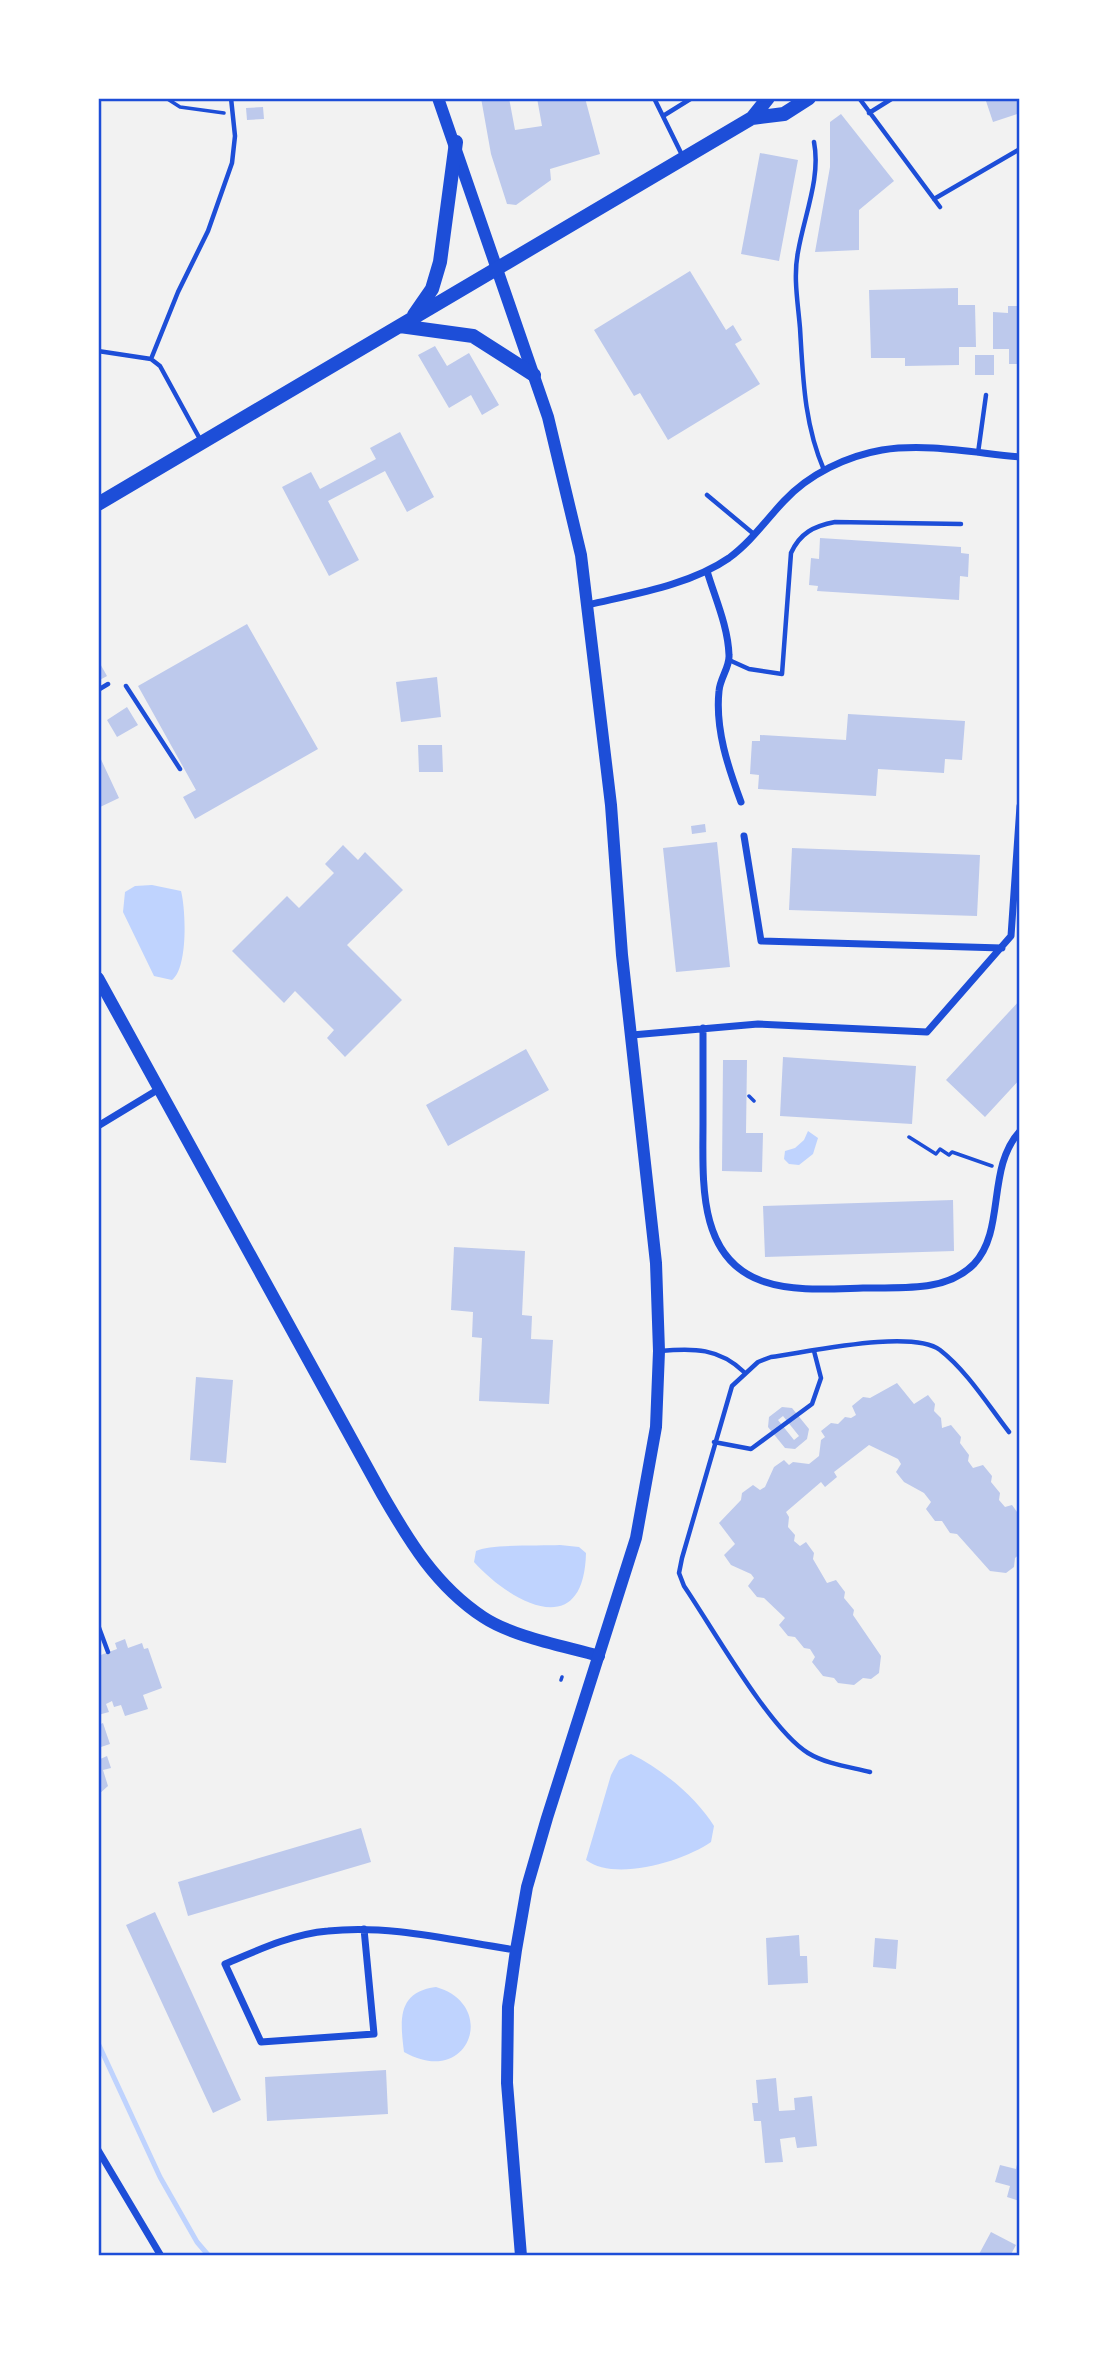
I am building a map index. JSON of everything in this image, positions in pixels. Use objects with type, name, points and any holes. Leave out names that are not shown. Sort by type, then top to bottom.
[{"type":"main road","points":[[438,98],[456,142],[559,457],[588,605],[656,1263],[659,1351],[656,1427],[648,1485],[636,1538],[537,1852],[516,1950],[508,2007],[508,2084],[520,2256]]},
{"type":"main road","points":[[98,504],[752,118],[768,98]]},
{"type":"main road","points":[[752,118],[784,114],[809,98]]},
{"type":"main road","points":[[405,323],[432,289],[438,268],[456,142]]},
{"type":"main road","points":[[405,323],[473,336],[485,341],[534,375]]},
{"type":"main road","points":[[98,978],[382,1494],[431,1572],[446,1589],[484,1618],[599,1657]]},
{"type":"street","points":[[588,605],[707,571],[741,549],[787,498],[824,470],[881,450],[929,448],[1020,457]]},
{"type":"street","points":[[707,571],[725,629],[729,660],[722,676],[719,709],[725,758],[741,802]]},
{"type":"street","points":[[632,1035],[758,1024],[927,1031],[1011,936],[1020,806]]},
{"type":"street","points":[[744,836],[761,941],[1002,948]]},
{"type":"street","points":[[704,1028],[705,1205],[720,1247],[747,1274],[762,1281],[804,1289],[926,1287],[962,1273],[984,1249],[1003,1156],[1020,1130]]},
{"type":"street","points":[[98,1126],[159,1090]]},
{"type":"street","points":[[364,1929],[374,2034],[261,2042],[225,1964],[289,1939],[327,1931],[364,1929],[516,1950]]},
{"type":"street","points":[[98,2150],[161,2256]]},
{"type":"lane","points":[[152,359],[218,205],[232,163],[235,136],[231,98]]},
{"type":"lane","points":[[654,98],[684,158]]},
{"type":"lane","points":[[663,116],[692,98]]},
{"type":"lane","points":[[859,98],[940,207]]},
{"type":"lane","points":[[869,113],[893,98]]},
{"type":"lane","points":[[814,142],[815,173],[797,255],[796,288],[806,417],[824,470]]},
{"type":"lane","points":[[934,199],[1020,149]]},
{"type":"lane","points":[[98,351],[152,359],[166,374],[201,442]]},
{"type":"lane","points":[[978,453],[986,395]]},
{"type":"lane","points":[[707,495],[756,535]]},
{"type":"lane","points":[[729,660],[749,669],[782,674],[791,553],[798,539],[817,525],[835,522],[961,524]]},
{"type":"lane","points":[[98,690],[108,684]]},
{"type":"lane","points":[[126,686],[180,769]]},
{"type":"lane","points":[[870,1772],[810,1754],[793,1742],[775,1720],[684,1586],[680,1573],[682,1558],[732,1386],[744,1372],[771,1357],[903,1339],[925,1343],[951,1360],[1009,1432]]},
{"type":"lane","points":[[659,1351],[710,1351],[730,1359],[744,1372]]},
{"type":"lane","points":[[714,1442],[751,1449],[811,1404],[821,1378],[814,1351]]},
{"type":"lane","points":[[98,1625],[108,1652]]},
{"type":"path","points":[[166,98],[180,107],[199,112],[233,112]]},
{"type":"path","points":[[749,1096],[754,1101]]},
{"type":"path","points":[[909,1137],[936,1154],[940,1149],[949,1155],[952,1152],[1000,1169]]},
{"type":"water","points":[[152,885],[181,891],[185,924],[183,952],[181,964],[172,980],[154,976],[123,912],[125,892],[135,886]]},
{"type":"water","points":[[808,1131],[818,1138],[813,1154],[799,1165],[789,1164],[784,1159],[785,1151],[795,1148],[804,1140]]},
{"type":"water","points":[[560,1545],[579,1547],[586,1553],[582,1581],[573,1598],[559,1606],[543,1607],[525,1601],[507,1591],[474,1562],[476,1551],[483,1549]]},
{"type":"water","points":[[631,1754],[666,1776],[698,1805],[714,1826],[711,1842],[667,1862],[631,1869],[599,1866],[586,1860],[611,1775],[619,1760]]},
{"type":"water","points":[[436,1987],[455,1996],[467,2010],[471,2025],[468,2040],[459,2052],[445,2060],[427,2061],[404,2052],[402,2019],[408,2001],[414,1995]]},
{"type":"building","points":[[481,98],[509,98],[515,130],[542,126],[537,98],[585,98],[600,154],[550,169],[551,180],[516,205],[507,204],[491,154]]},
{"type":"building","points":[[985,98],[1020,98],[1020,113],[993,122]]},
{"type":"building","points":[[263,107],[264,119],[247,120],[246,108]]},
{"type":"building","points":[[841,114],[894,181],[859,210],[859,250],[815,252],[830,167],[830,122]]},
{"type":"building","points":[[760,153],[798,160],[779,261],[741,254]]},
{"type":"building","points":[[690,271],[726,330],[733,325],[742,340],[735,344],[760,384],[668,440],[640,393],[634,396],[594,330]]},
{"type":"building","points":[[958,288],[958,305],[975,305],[976,347],[959,347],[959,365],[905,366],[905,358],[871,358],[869,290]]},
{"type":"building","points":[[1008,306],[1020,306],[1020,364],[1009,364],[1009,349],[993,349],[993,312],[1008,313]]},
{"type":"building","points":[[435,346],[447,366],[469,353],[499,405],[482,415],[471,395],[449,408],[418,355]]},
{"type":"building","points":[[975,355],[994,355],[994,375],[975,375]]},
{"type":"building","points":[[400,432],[434,497],[407,512],[385,471],[328,501],[359,560],[329,576],[282,487],[311,472],[320,489],[376,459],[370,448]]},
{"type":"building","points":[[820,538],[961,547],[961,553],[969,554],[968,577],[960,576],[959,600],[817,591],[818,586],[809,585],[811,558],[819,559]]},
{"type":"building","points":[[247,624],[318,749],[195,819],[183,797],[196,790],[138,686]]},
{"type":"building","points":[[98,660],[107,676],[98,681]]},
{"type":"building","points":[[437,677],[441,717],[401,722],[396,682]]},
{"type":"building","points":[[127,707],[138,725],[117,737],[107,720]]},
{"type":"building","points":[[848,714],[965,721],[962,760],[945,759],[944,773],[878,769],[876,796],[758,789],[759,775],[750,774],[752,741],[760,741],[760,735],[846,740]]},
{"type":"building","points":[[418,745],[442,745],[443,772],[419,772]]},
{"type":"building","points":[[98,753],[119,798],[98,808]]},
{"type":"building","points":[[705,824],[706,832],[692,834],[691,826]]},
{"type":"building","points":[[717,842],[730,967],[676,972],[663,848]]},
{"type":"building","points":[[343,845],[358,860],[365,852],[403,890],[347,945],[402,1000],[345,1057],[327,1038],[334,1030],[295,991],[284,1003],[232,951],[287,896],[299,908],[334,873],[325,864]]},
{"type":"building","points":[[792,848],[980,855],[977,916],[789,910]]},
{"type":"building","points":[[1020,1000],[1020,1079],[985,1117],[946,1080]]},
{"type":"building","points":[[526,1049],[549,1090],[448,1146],[426,1105]]},
{"type":"building","points":[[783,1057],[916,1066],[912,1124],[780,1116]]},
{"type":"building","points":[[723,1060],[747,1060],[746,1133],[763,1133],[762,1172],[722,1171]]},
{"type":"building","points":[[953,1200],[954,1251],[765,1257],[763,1206]]},
{"type":"building","points":[[454,1247],[525,1251],[522,1315],[532,1316],[531,1339],[553,1340],[549,1404],[479,1401],[482,1338],[472,1337],[473,1312],[451,1310]]},
{"type":"building","points":[[196,1377],[233,1380],[226,1463],[190,1460]]},
{"type":"building","points":[[897,1383],[914,1404],[928,1395],[935,1404],[934,1411],[941,1418],[942,1428],[951,1425],[961,1437],[960,1443],[969,1455],[968,1461],[973,1468],[983,1465],[992,1476],[991,1482],[1000,1493],[999,1500],[1005,1507],[1012,1505],[1020,1516],[1020,1554],[1015,1558],[1014,1567],[1006,1573],[990,1571],[957,1534],[950,1533],[942,1521],[935,1521],[926,1509],[931,1502],[924,1493],[904,1482],[896,1472],[901,1464],[898,1459],[869,1445],[834,1472],[837,1477],[825,1487],[821,1482],[786,1512],[789,1517],[788,1527],[795,1535],[794,1541],[800,1546],[806,1542],[814,1553],[813,1559],[827,1583],[836,1580],[845,1592],[844,1598],[854,1610],[853,1615],[881,1656],[879,1673],[871,1679],[863,1678],[854,1685],[838,1683],[834,1678],[823,1676],[812,1662],[815,1657],[810,1649],[804,1648],[795,1637],[788,1636],[779,1625],[785,1618],[764,1598],[757,1597],[748,1586],[754,1578],[751,1574],[731,1565],[724,1555],[735,1544],[719,1523],[741,1500],[742,1493],[753,1485],[760,1490],[765,1487],[774,1467],[784,1460],[789,1465],[793,1462],[809,1464],[819,1456],[821,1440],[825,1437],[821,1431],[831,1423],[838,1424],[845,1417],[856,1415],[852,1406],[863,1397],[870,1398]]},
{"type":"building","points":[[782,1407],[792,1408],[809,1429],[807,1439],[795,1449],[785,1448],[768,1427],[769,1417]],"holes":[[[783,1416],[799,1436],[794,1440],[778,1420]]]},
{"type":"building","points":[[125,1639],[128,1648],[142,1643],[144,1649],[148,1648],[162,1688],[143,1695],[148,1709],[125,1716],[121,1705],[114,1707],[112,1701],[106,1704],[109,1712],[98,1715],[98,1656],[117,1649],[115,1643]]},
{"type":"building","points":[[103,1723],[110,1744],[98,1748],[98,1725]]},
{"type":"building","points":[[107,1756],[111,1768],[103,1770],[108,1786],[98,1795],[98,1760]]},
{"type":"building","points":[[361,1828],[371,1862],[188,1916],[178,1882]]},
{"type":"building","points":[[155,1912],[241,2100],[213,2113],[126,1925]]},
{"type":"building","points":[[799,1935],[800,1956],[807,1956],[808,1983],[768,1985],[766,1938]]},
{"type":"building","points":[[875,1938],[898,1940],[896,1969],[873,1967]]},
{"type":"building","points":[[386,2070],[388,2114],[267,2121],[265,2077]]},
{"type":"building","points":[[776,2078],[779,2111],[795,2110],[794,2098],[812,2096],[817,2146],[797,2148],[795,2137],[780,2139],[783,2162],[765,2163],[761,2121],[754,2121],[752,2103],[758,2103],[756,2080]]},
{"type":"building","points":[[1019,2156],[1020,2201],[1007,2197],[1010,2186],[995,2182],[1000,2165],[1016,2169]]},
{"type":"building","points":[[991,2232],[1016,2245],[1010,2256],[978,2256]]},
{"type":"waterway","points":[[98,2043],[160,2177],[197,2242],[209,2256]]}]
